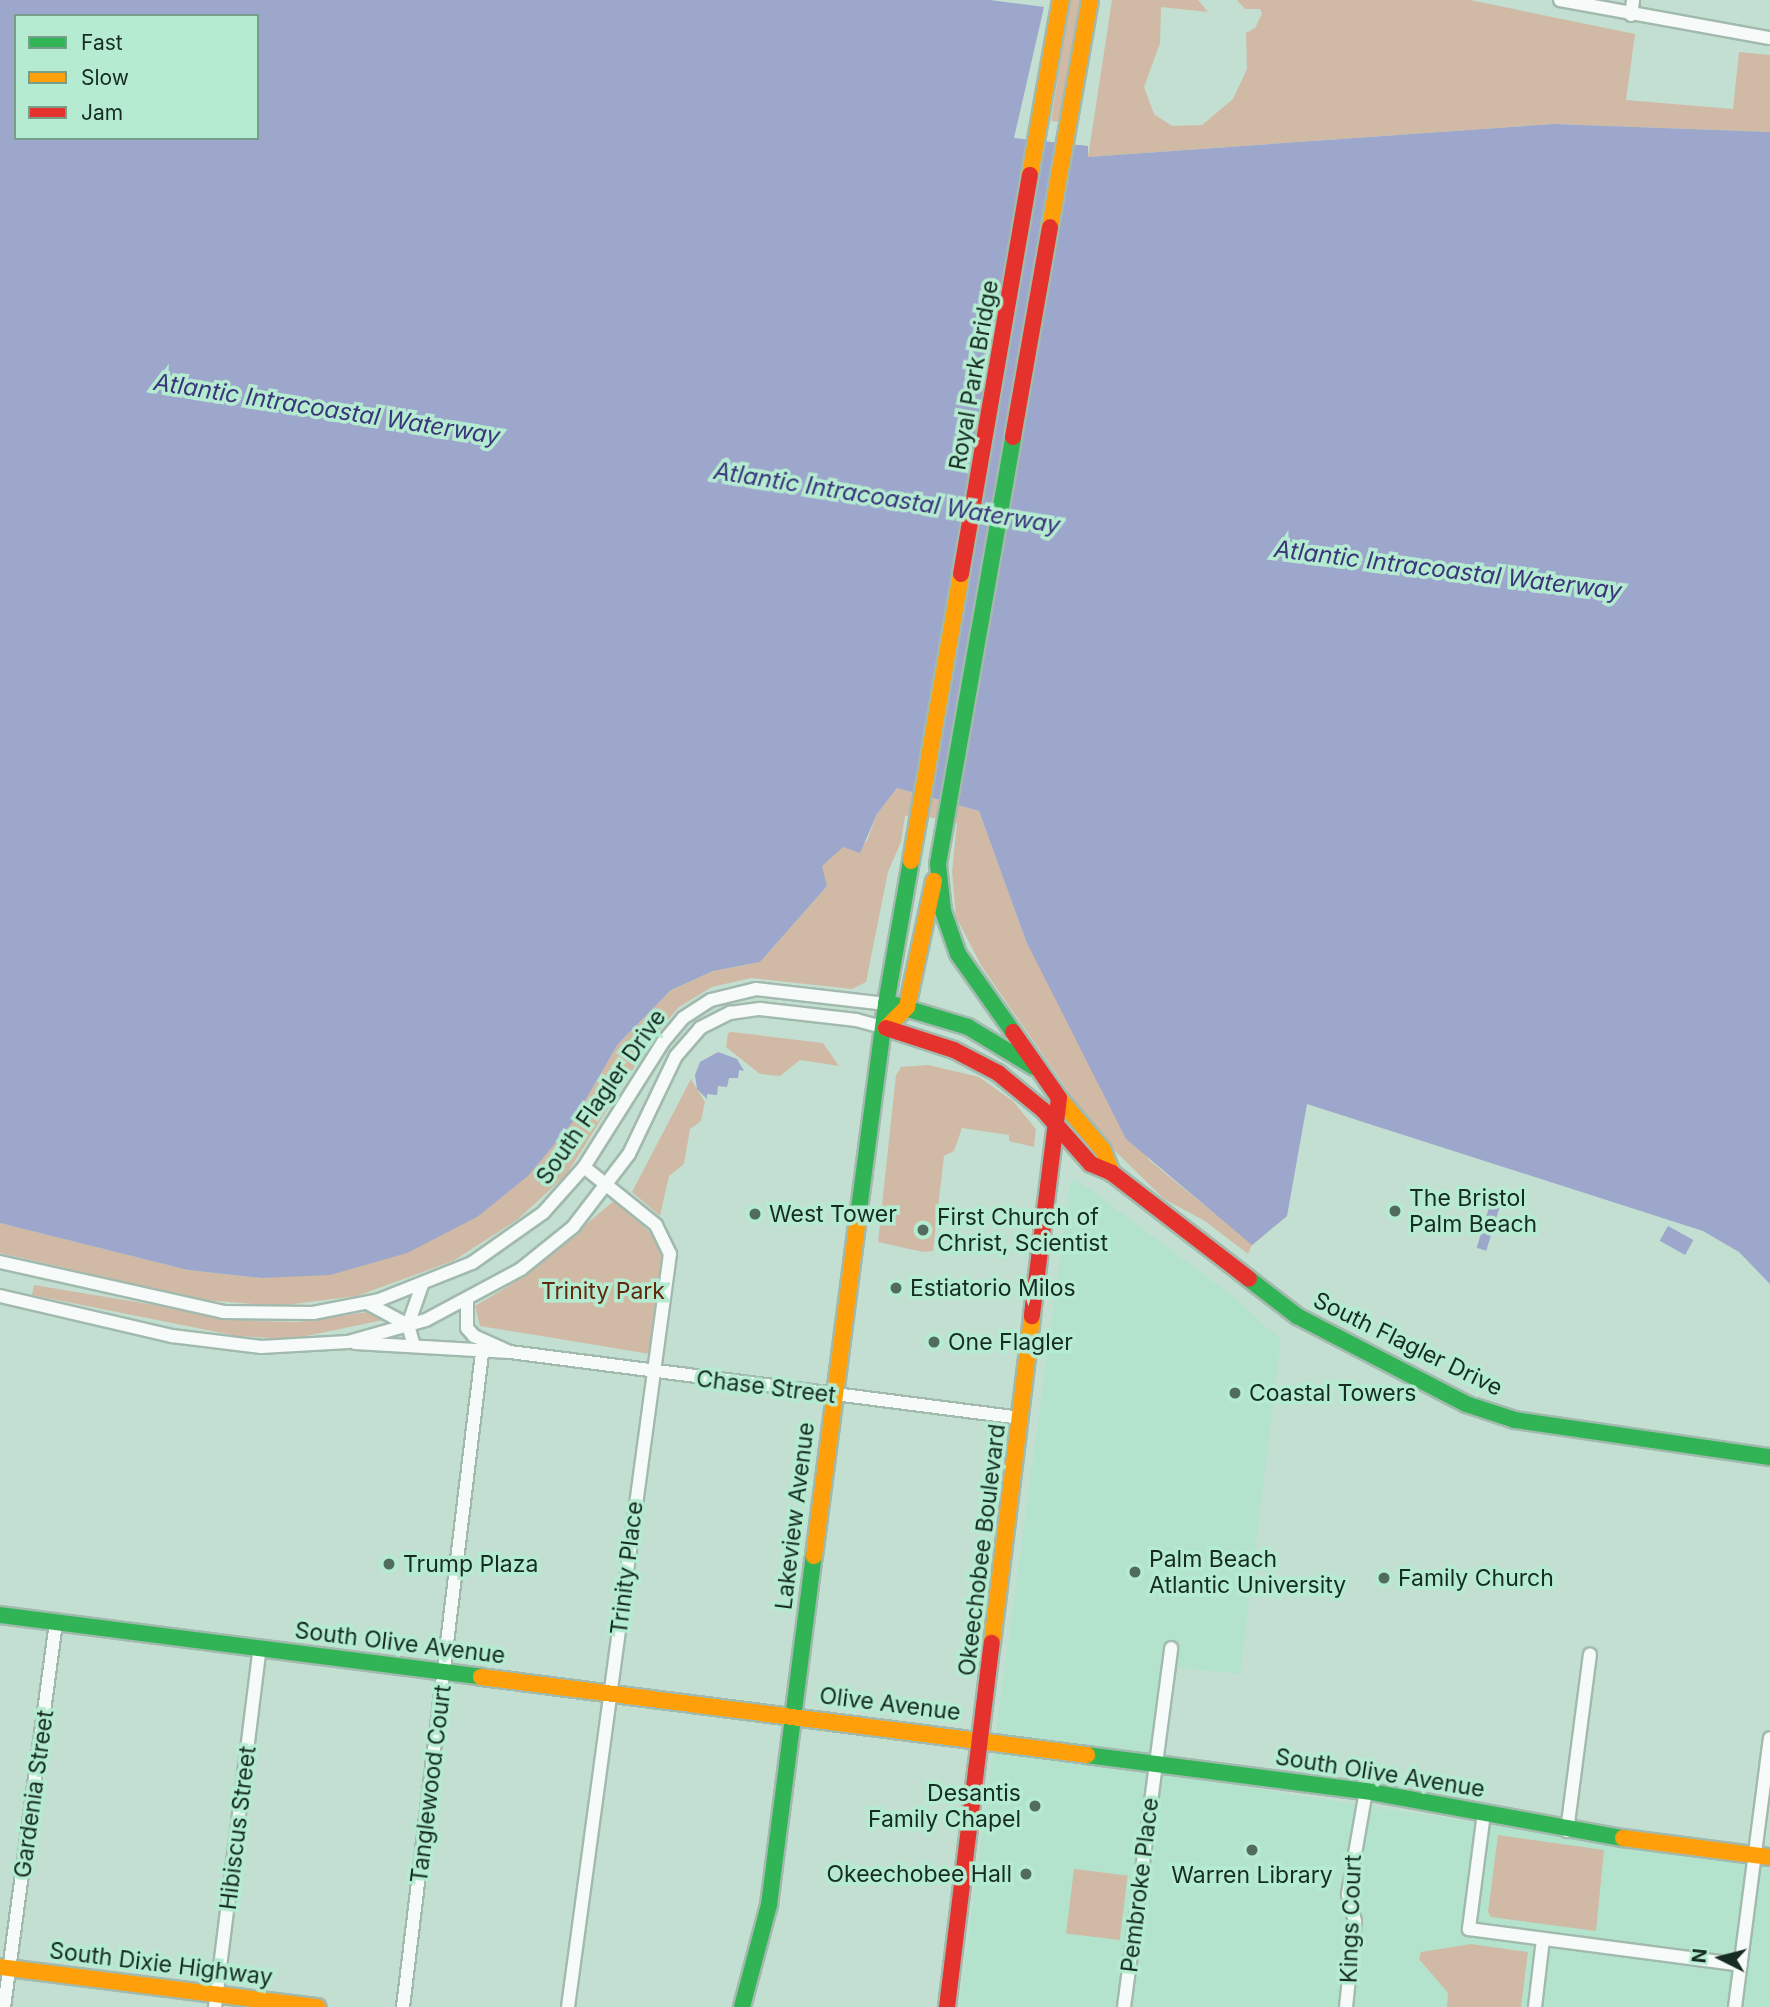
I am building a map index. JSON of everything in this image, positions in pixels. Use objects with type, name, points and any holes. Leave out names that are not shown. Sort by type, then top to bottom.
[{"type":"main road","name":"Royal Park Bridge","points":[[916,832],[1061,0]]},
{"type":"main road","points":[[886,1028],[907,1007],[939,864],[1090,0]]},
{"type":"main road","name":"Lakeview Avenue","points":[[743,2007],[769,1905],[833,1395],[886,1028],[886,1004],[916,832]]},
{"type":"main road","points":[[939,864],[943,911],[958,954],[1034,1067]]},
{"type":"main road","name":"South Flagler Drive","points":[[886,1004],[907,1007],[984,1034],[1034,1067],[1103,1150],[1112,1173]]},
{"type":"main road","name":"South Flagler Drive","points":[[886,1028],[935,1042],[985,1065],[1030,1097],[1091,1164],[1112,1173],[1188,1236],[1297,1316],[1466,1404],[1515,1420],[1770,1457]]},
{"type":"main road","name":"Okeechobee Boulevard","points":[[947,2007],[1059,1098]]},
{"type":"main road","name":"South Olive Avenue","points":[[0,1615],[793,1715]]},
{"type":"main road","name":"Olive Avenue","points":[[793,1715],[981,1739]]},
{"type":"main road","name":"South Olive Avenue","points":[[981,1739],[1366,1791],[1567,1830],[1762,1856]]},
{"type":"main road","name":"South Dixie Highway","points":[[5,1968],[216,2000],[317,2007]]},
{"type":"street","points":[[1560,0],[1631,15],[1770,38]]},
{"type":"street","points":[[1631,15],[1633,0]]},
{"type":"street","name":"South Flagler Drive","points":[[0,1262],[223,1312],[301,1314],[366,1303],[422,1285],[511,1239],[543,1213],[584,1167],[663,1042],[683,1018],[710,1000],[755,989],[886,1004]]},
{"type":"street","name":"South Flagler Drive","points":[[0,1296],[217,1344],[296,1348],[348,1342],[408,1325],[467,1299],[551,1248],[608,1186],[684,1043],[713,1021],[760,1009],[886,1028]]},
{"type":"street","name":"Trinity Place","points":[[568,2007],[654,1374],[668,1244],[656,1225],[584,1167]]},
{"type":"street","points":[[414,1346],[408,1325],[422,1285]]},
{"type":"street","name":"Chase Street","points":[[467,1299],[465,1318],[474,1336],[510,1352]]},
{"type":"street","points":[[366,1303],[384,1308],[408,1325]]},
{"type":"street","name":"Chase Street","points":[[348,1342],[482,1353],[510,1352],[654,1374],[1021,1418]]},
{"type":"street","name":"Tanglewood Court","points":[[403,2007],[482,1353]]},
{"type":"street","name":"Gardenia Street","points":[[4,2007],[5,1968],[57,1622]]},
{"type":"street","name":"Hibiscus Street","points":[[216,2000],[260,1648]]},
{"type":"street","name":"Pembroke Place","points":[[1124,2007],[1171,1648]]},
{"type":"street","points":[[1567,1830],[1590,1654]]},
{"type":"street","points":[[1735,2007],[1762,1856],[1770,1738]]},
{"type":"street","name":"Kings Court","points":[[1346,2007],[1355,1921],[1348,1894],[1366,1791]]},
{"type":"street","points":[[1484,1813],[1469,1929],[1741,1965]]},
{"type":"street","points":[[1535,2007],[1544,1939]]},
{"type":"shaded area","name":"Palm Beach Atlantic University","points":[[1077,1180],[1231,1295],[1281,1340],[1240,1674],[1164,1666],[1153,1753],[1166,1775],[1770,1868],[1770,2007],[959,2007],[1070,1186]]},
{"type":"green space","points":[[1070,0],[1081,0],[1060,122],[1051,121]]},
{"type":"green space","points":[[1112,0],[1198,0],[1208,12],[1161,7],[1160,43],[1144,87],[1154,114],[1172,126],[1202,125],[1233,99],[1247,69],[1246,33],[1255,28],[1262,14],[1260,9],[1245,9],[1237,0],[1470,0],[1635,34],[1626,100],[1733,109],[1739,52],[1770,55],[1770,132],[1554,124],[1088,157]]},
{"type":"green space","points":[[897,788],[979,811],[1026,941],[1149,1160],[1215,1214],[1243,1219],[1287,1216],[1252,1245],[1248,1254],[1205,1221],[1164,1199],[1108,1144],[1079,1107],[982,967],[956,917],[952,872],[957,823],[914,814],[905,816],[901,842],[888,872],[866,982],[852,989],[751,978],[712,987],[679,1007],[652,1039],[566,1175],[517,1220],[453,1261],[357,1296],[277,1306],[204,1300],[0,1253],[0,1223],[188,1270],[261,1278],[572,1123],[618,1044],[671,990],[713,971],[760,962],[827,886],[809,866],[842,832],[866,843],[877,814]]},
{"type":"green space","points":[[728,1033],[823,1043],[839,1066],[800,1060],[780,1076],[760,1074],[726,1047]]},
{"type":"green space","points":[[928,1065],[979,1077],[1013,1101],[1036,1129],[1034,1147],[1009,1141],[1009,1135],[962,1128],[954,1151],[944,1156],[933,1251],[923,1252],[878,1242],[896,1075],[901,1067]]},
{"type":"green space","points":[[691,1079],[705,1102],[701,1121],[690,1129],[684,1164],[669,1176],[660,1216],[632,1192]]},
{"type":"green space","name":"Trinity Park","points":[[615,1200],[660,1242],[663,1256],[650,1354],[480,1326],[475,1306],[522,1278]]},
{"type":"green space","points":[[34,1285],[251,1321],[298,1322],[367,1312],[388,1319],[292,1339],[237,1336],[32,1295]]},
{"type":"green space","points":[[1498,1835],[1604,1850],[1596,1931],[1491,1917],[1488,1912]]},
{"type":"green space","points":[[1074,1869],[1128,1876],[1120,1940],[1066,1934]]},
{"type":"green space","points":[[1471,1944],[1528,1952],[1521,2007],[1447,2007],[1448,1993],[1419,1959],[1421,1952]]},
{"type":"water","name":"Atlantic Intracoastal Waterway","points":[[0,0],[990,0],[1044,7],[1014,138],[1088,146],[1088,157],[1554,124],[1770,132],[1770,1284],[1739,1252],[1703,1231],[1307,1104],[1287,1216],[1252,1245],[1126,1139],[1026,941],[979,811],[897,788],[877,814],[860,853],[843,847],[822,866],[827,886],[760,962],[713,971],[671,990],[618,1044],[572,1123],[528,1176],[477,1217],[407,1253],[330,1275],[261,1278],[188,1270],[0,1223]]},
{"type":"water","points":[[718,1052],[737,1059],[744,1071],[739,1070],[738,1078],[729,1078],[727,1087],[718,1086],[717,1095],[707,1094],[707,1099],[697,1089],[695,1075],[700,1062]]},
{"type":"water","points":[[1491,1201],[1501,1204],[1486,1251],[1477,1248]]},
{"type":"water","points":[[1668,1226],[1693,1240],[1685,1255],[1660,1241]]},
{"type":"traffic: fast","points":[[1013,437],[938,864],[943,911],[958,954],[1013,1032]]},
{"type":"traffic: fast","points":[[858,1217],[886,1004],[911,861]]},
{"type":"traffic: fast","points":[[895,1005],[968,1027],[1034,1067]]},
{"type":"traffic: fast","points":[[1249,1279],[1297,1316],[1466,1404],[1515,1420],[1770,1457]]},
{"type":"traffic: fast","points":[[742,2007],[769,1905],[814,1556]]},
{"type":"traffic: fast","points":[[0,1615],[481,1677]]},
{"type":"traffic: fast","points":[[1087,1755],[1366,1791],[1623,1838]]},
{"type":"traffic: slow","points":[[1030,175],[1061,0]]},
{"type":"traffic: slow","points":[[1050,227],[1090,0]]},
{"type":"traffic: slow","points":[[911,861],[961,574]]},
{"type":"traffic: slow","points":[[886,1028],[907,1007],[934,881]]},
{"type":"traffic: slow","points":[[1059,1098],[1103,1150],[1112,1173]]},
{"type":"traffic: slow","points":[[814,1556],[858,1217]]},
{"type":"traffic: slow","points":[[992,1643],[1032,1316]]},
{"type":"traffic: slow","points":[[481,1677],[1087,1755]]},
{"type":"traffic: slow","points":[[1623,1838],[1770,1857]]},
{"type":"traffic: slow","points":[[0,1967],[317,2007]]},
{"type":"traffic: jam","points":[[961,574],[1030,175]]},
{"type":"traffic: jam","points":[[1013,437],[1050,227]]},
{"type":"traffic: jam","points":[[886,1028],[954,1050],[998,1073],[1043,1110],[1091,1164],[1112,1173],[1249,1279]]},
{"type":"traffic: jam","points":[[1013,1032],[1059,1098],[1032,1316]]},
{"type":"traffic: jam","points":[[947,2007],[992,1643]]},
{"type":"place","name":"The Bristol Palm Beach","points":[[1395,1211]]},
{"type":"place","name":"West Tower","points":[[755,1214]]},
{"type":"place","name":"First Church of Christ, Scientist","points":[[923,1230]]},
{"type":"place","name":"Estiatorio Milos","points":[[896,1288]]},
{"type":"place","name":"One Flagler","points":[[934,1342]]},
{"type":"place","name":"Coastal Towers","points":[[1235,1393]]},
{"type":"place","name":"Trump Plaza","points":[[389,1564]]},
{"type":"place","name":"Palm Beach Atlantic University","points":[[1135,1572]]},
{"type":"place","name":"Family Church","points":[[1384,1578]]},
{"type":"place","name":"Desantis Family Chapel","points":[[1035,1806]]},
{"type":"place","name":"Warren Library","points":[[1252,1850]]},
{"type":"place","name":"Okeechobee Hall","points":[[1026,1874]]}]
